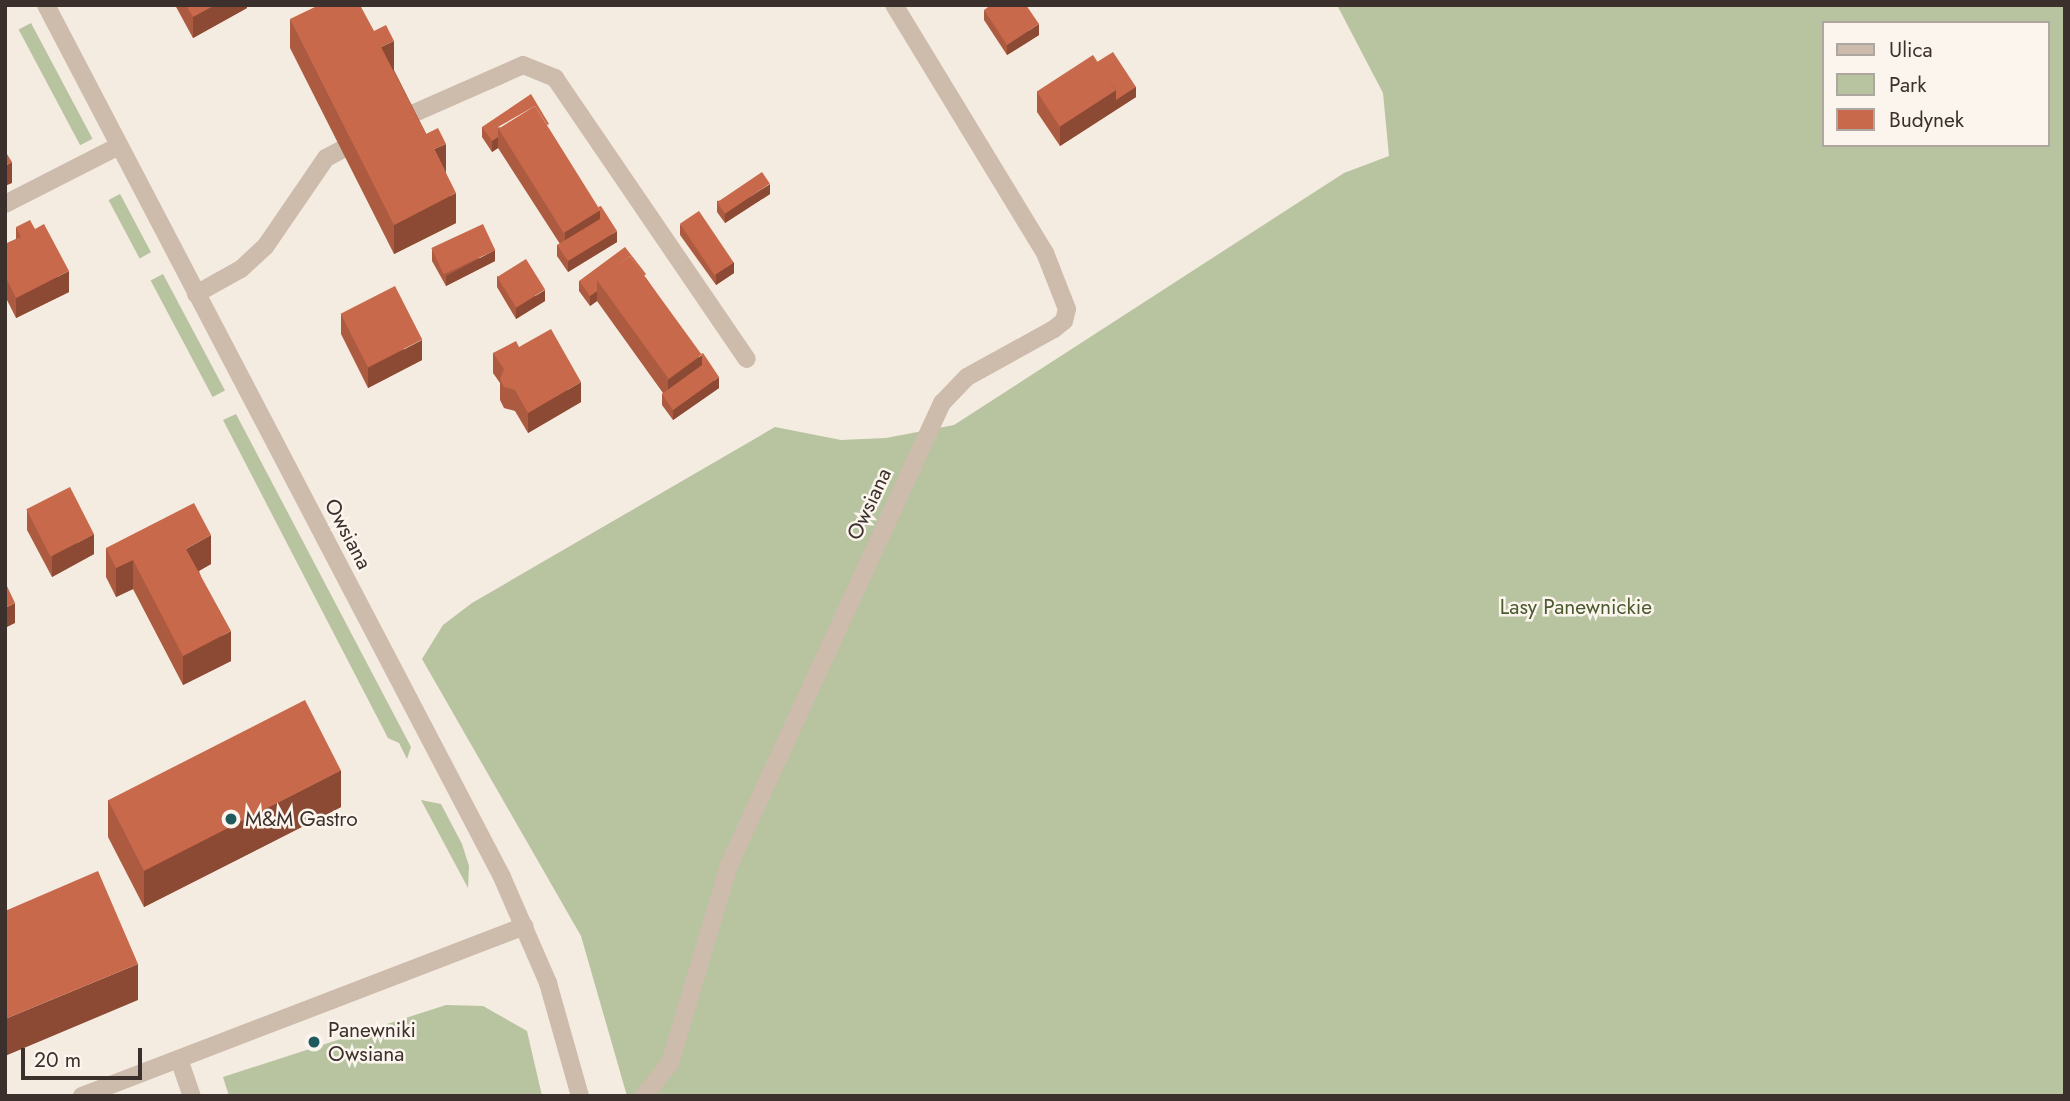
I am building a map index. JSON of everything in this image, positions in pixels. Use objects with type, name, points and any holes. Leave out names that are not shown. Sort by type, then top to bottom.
[{"type":"street","name":"Owsiana","points":[[46,5],[525,926],[548,984],[580,1096]]},
{"type":"street","name":"Owsiana","points":[[644,1096],[670,1063],[729,864],[942,403],[967,377],[1054,329],[1064,321],[1067,309],[1045,253],[894,5]]},
{"type":"street","points":[[403,118],[523,65],[555,78],[747,359]]},
{"type":"street","points":[[5,204],[119,146]]},
{"type":"street","points":[[197,294],[241,269],[265,247],[326,158],[341,150]]},
{"type":"street","points":[[82,1096],[525,926]]},
{"type":"street","points":[[180,1059],[192,1096]]},
{"type":"green space","name":"Lasy Panewnickie","points":[[1337,5],[2065,5],[2065,1096],[627,1096],[581,936],[422,659],[443,625],[472,603],[775,427],[841,440],[886,438],[954,425],[1344,173],[1389,156],[1383,93]]},
{"type":"green space","points":[[31,23],[93,139],[80,145],[19,30]]},
{"type":"green space","points":[[120,194],[151,252],[140,258],[109,200]]},
{"type":"green space","points":[[163,274],[225,391],[213,397],[151,281]]},
{"type":"green space","points":[[236,414],[411,747],[407,759],[399,743],[388,738],[223,420]]},
{"type":"green space","points":[[421,800],[441,804],[462,844],[469,866],[468,888]]},
{"type":"green space","points":[[446,1005],[483,1006],[527,1031],[542,1096],[229,1096],[223,1077]]},
{"type":"building","points":[[186,5],[215,5],[193,17]]},
{"type":"building","points":[[319,5],[360,5],[374,31],[386,25],[394,41],[381,47],[426,134],[438,128],[446,144],[434,149],[456,193],[394,225],[290,19]]},
{"type":"building","points":[[991,5],[1026,5],[1039,24],[1007,45],[984,10]]},
{"type":"building","points":[[1113,52],[1136,87],[1116,100],[1116,90],[1097,62]]},
{"type":"building","points":[[1093,55],[1116,90],[1060,127],[1037,91]]},
{"type":"building","points":[[531,94],[549,124],[547,125],[535,106],[498,127],[498,137],[492,141],[482,127]]},
{"type":"building","points":[[535,106],[600,210],[564,233],[499,129]]},
{"type":"building","points":[[5,151],[12,162],[5,166]]},
{"type":"building","points":[[762,172],[770,184],[725,214],[717,202]]},
{"type":"building","points":[[601,206],[617,231],[568,261],[557,245],[600,219],[598,207]]},
{"type":"building","points":[[699,211],[734,262],[715,275],[680,224]]},
{"type":"building","points":[[30,220],[35,229],[44,224],[69,271],[16,298],[5,276],[5,244],[21,237],[16,227]]},
{"type":"building","points":[[483,224],[495,250],[444,274],[431,248]]},
{"type":"building","points":[[625,247],[646,274],[644,276],[630,256],[597,281],[597,291],[590,296],[579,281]]},
{"type":"building","points":[[630,256],[702,355],[669,379],[597,280]]},
{"type":"building","points":[[526,259],[545,290],[516,308],[497,277]]},
{"type":"building","points":[[395,286],[422,339],[368,367],[341,314]]},
{"type":"building","points":[[551,329],[581,382],[528,413],[515,390],[504,387],[500,379],[504,369],[493,353],[516,341],[519,347]]},
{"type":"building","points":[[703,353],[719,377],[673,410],[662,394],[702,365]]},
{"type":"building","points":[[70,487],[94,534],[50,556],[26,509]]},
{"type":"building","points":[[194,503],[211,535],[186,549],[231,631],[183,656],[133,560],[116,568],[106,548]]},
{"type":"building","points":[[5,582],[15,603],[5,608]]},
{"type":"building","points":[[305,700],[341,770],[144,871],[108,800]]},
{"type":"building","points":[[98,871],[138,964],[5,1019],[5,911]]},
{"type":"place","name":"M&M Gastro","points":[[231,819]]},
{"type":"place","name":"Panewniki Owsiana","points":[[314,1042]]}]
